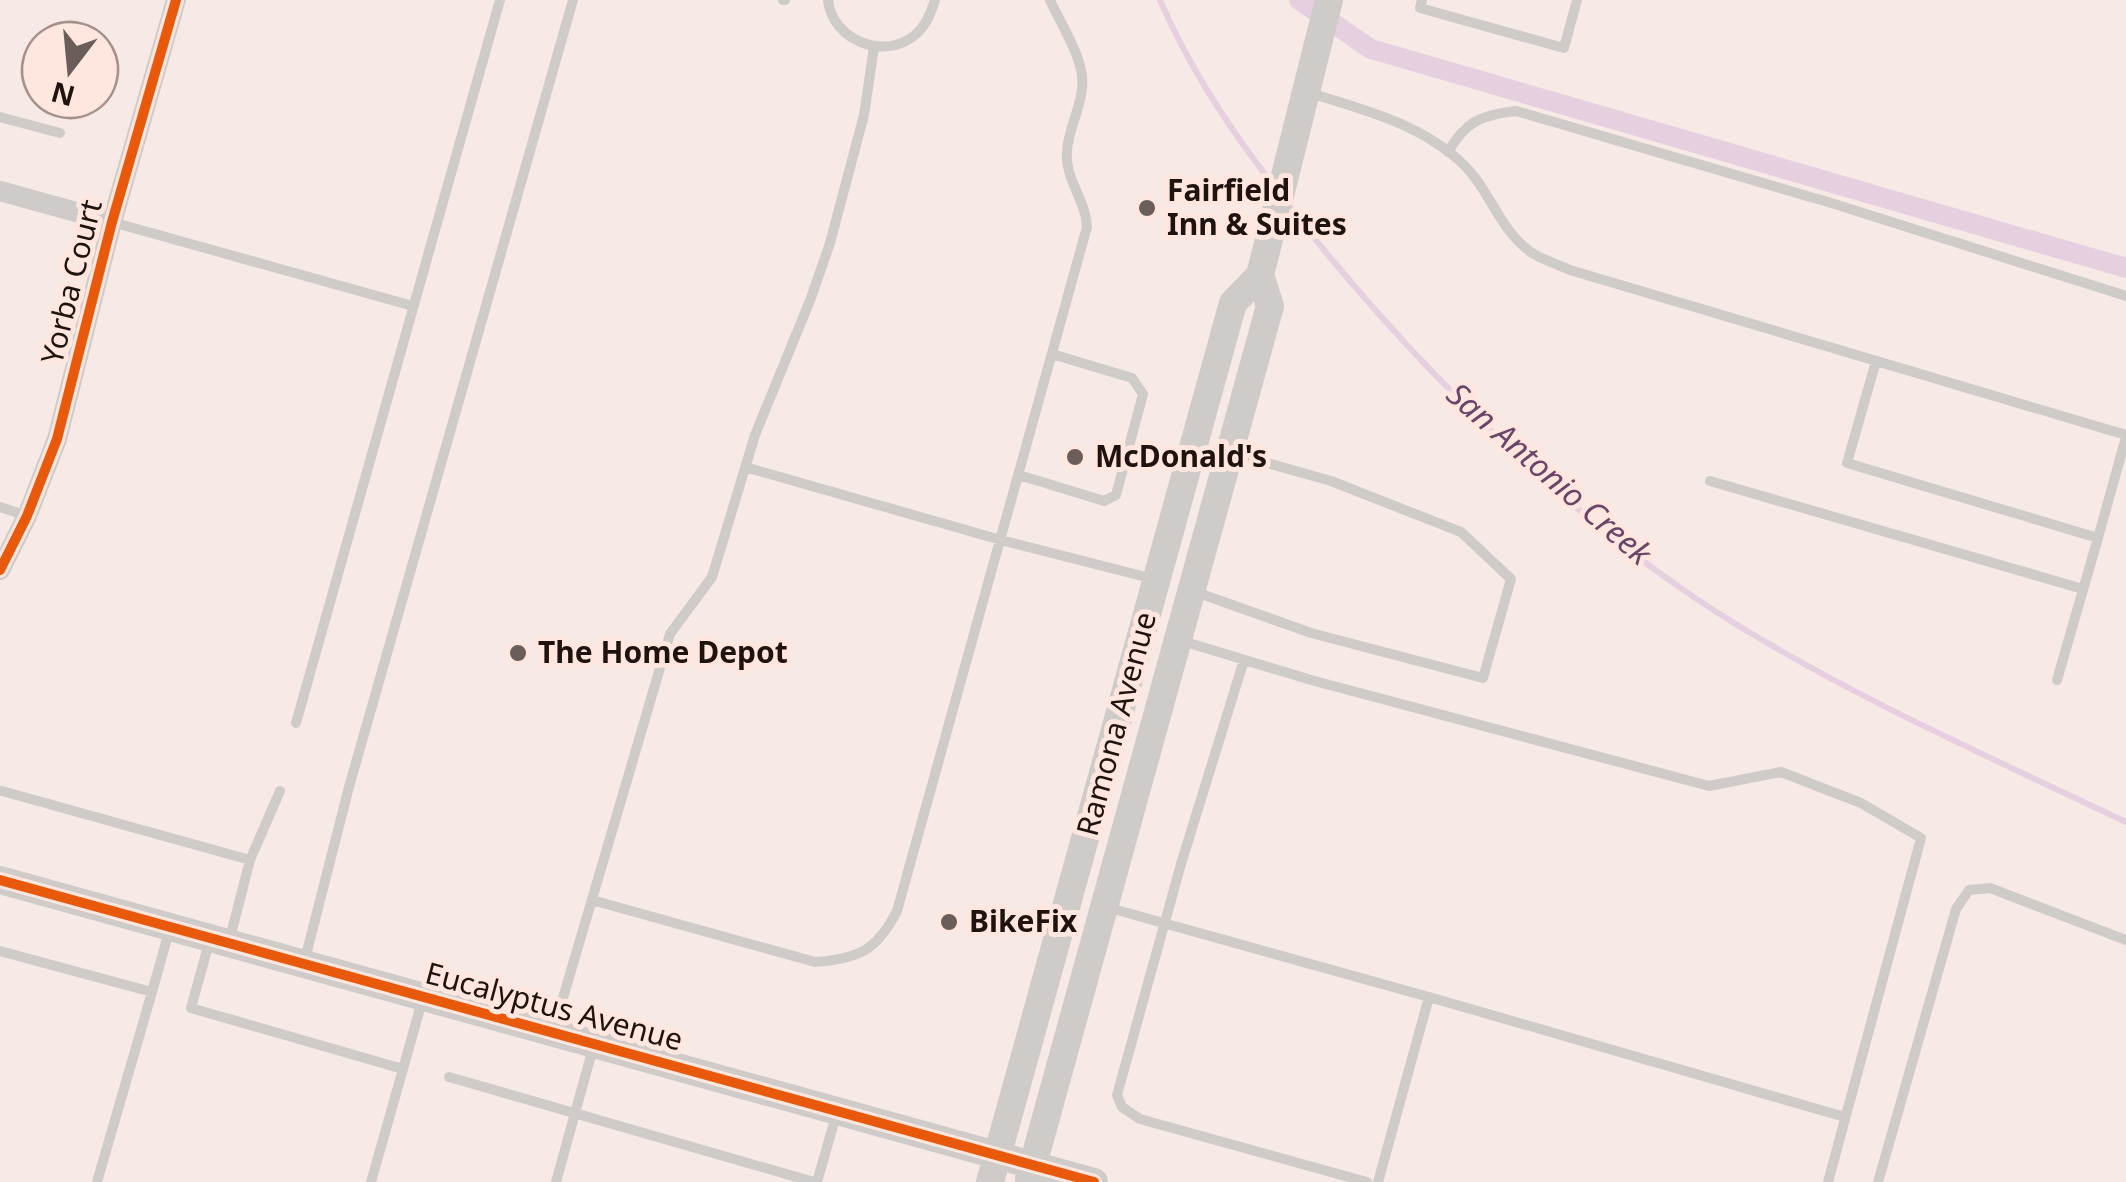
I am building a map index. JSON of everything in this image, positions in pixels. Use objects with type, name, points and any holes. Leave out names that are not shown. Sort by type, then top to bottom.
[{"type":"main road","name":"Ramona Avenue","points":[[994,1169],[1233,303],[1260,275],[1328,0]]},
{"type":"main road","name":"Ramona Avenue","points":[[1030,1174],[1270,306],[1260,275]]},
{"type":"main road","points":[[1157,580],[1192,591]]},
{"type":"main road","name":"Eucalyptus Avenue","points":[[0,880],[837,1111],[994,1169],[1094,1182]]},
{"type":"street","name":"Yorba Court","points":[[0,570],[27,516],[57,438],[112,222],[176,0]]},
{"type":"street","points":[[0,191],[112,222]]},
{"type":"lane","points":[[296,723],[500,0]]},
{"type":"lane","points":[[304,964],[349,787],[573,0]]},
{"type":"lane","points":[[828,0],[838,26],[854,40],[874,47],[896,45],[915,36],[929,19],[935,0]]},
{"type":"lane","points":[[592,900],[816,962],[841,960],[864,952],[885,936],[897,911],[1087,227],[1086,210],[1068,172],[1066,151],[1082,90],[1082,74],[1050,0]]},
{"type":"lane","points":[[1422,0],[1420,8],[1564,48],[1578,0]]},
{"type":"lane","points":[[553,1033],[670,634],[712,577],[745,467],[830,243],[864,115],[874,47]]},
{"type":"lane","points":[[1302,102],[1386,117],[1425,134],[1485,188],[1502,220],[1528,250],[1570,270],[2126,436],[2057,680]]},
{"type":"lane","points":[[1448,152],[1462,130],[1493,114],[1516,112],[1828,202],[2126,296]]},
{"type":"lane","points":[[0,117],[60,134]]},
{"type":"lane","points":[[112,222],[413,306]]},
{"type":"lane","points":[[1019,475],[1104,501],[1116,495],[1142,394],[1132,378],[1052,354]]},
{"type":"lane","points":[[1876,361],[1847,463],[2098,538]]},
{"type":"lane","points":[[1192,591],[1312,633],[1483,678],[1511,579],[1462,532],[1331,480],[1230,452]]},
{"type":"lane","points":[[745,467],[1157,580]]},
{"type":"lane","points":[[1710,481],[2084,589]]},
{"type":"lane","points":[[0,507],[27,516]]},
{"type":"lane","points":[[1178,640],[1709,786],[1780,772],[1861,803],[1921,838],[1828,1182]]},
{"type":"lane","points":[[1244,660],[1117,1095],[1122,1107],[1140,1120],[1367,1182]]},
{"type":"lane","points":[[2,791],[250,860]]},
{"type":"lane","points":[[280,791],[191,1008],[403,1069]]},
{"type":"lane","points":[[1878,1182],[1956,909],[1969,890],[1990,888],[2126,940]]},
{"type":"lane","points":[[1106,907],[1846,1117]]},
{"type":"lane","points":[[98,1182],[170,927]]},
{"type":"lane","points":[[0,950],[152,992]]},
{"type":"lane","points":[[371,1182],[424,997]]},
{"type":"lane","points":[[1378,1182],[1429,997]]},
{"type":"lane","points":[[556,1182],[594,1044]]},
{"type":"lane","points":[[448,1078],[816,1182],[837,1111]]},
{"type":"waterway","name":"San Antonio Creek","points":[[1160,0],[1212,97],[1275,187]]},
{"type":"waterway","points":[[1299,0],[1371,49],[2126,268]]},
{"type":"waterway","name":"San Antonio Creek","points":[[1288,205],[1385,321],[1494,434],[1612,537],[1673,582],[1829,678],[2126,822]]},
{"type":"cycle path","points":[[0,570],[27,516],[57,439],[112,222],[176,0]]},
{"type":"cycle path","points":[[0,880],[1094,1182]]},
{"type":"place","name":"Fairfield Inn & Suites","points":[[1147,208]]},
{"type":"place","name":"McDonald's","points":[[1075,457]]},
{"type":"place","name":"The Home Depot","points":[[518,653]]},
{"type":"place","name":"BikeFix","points":[[949,922]]}]
